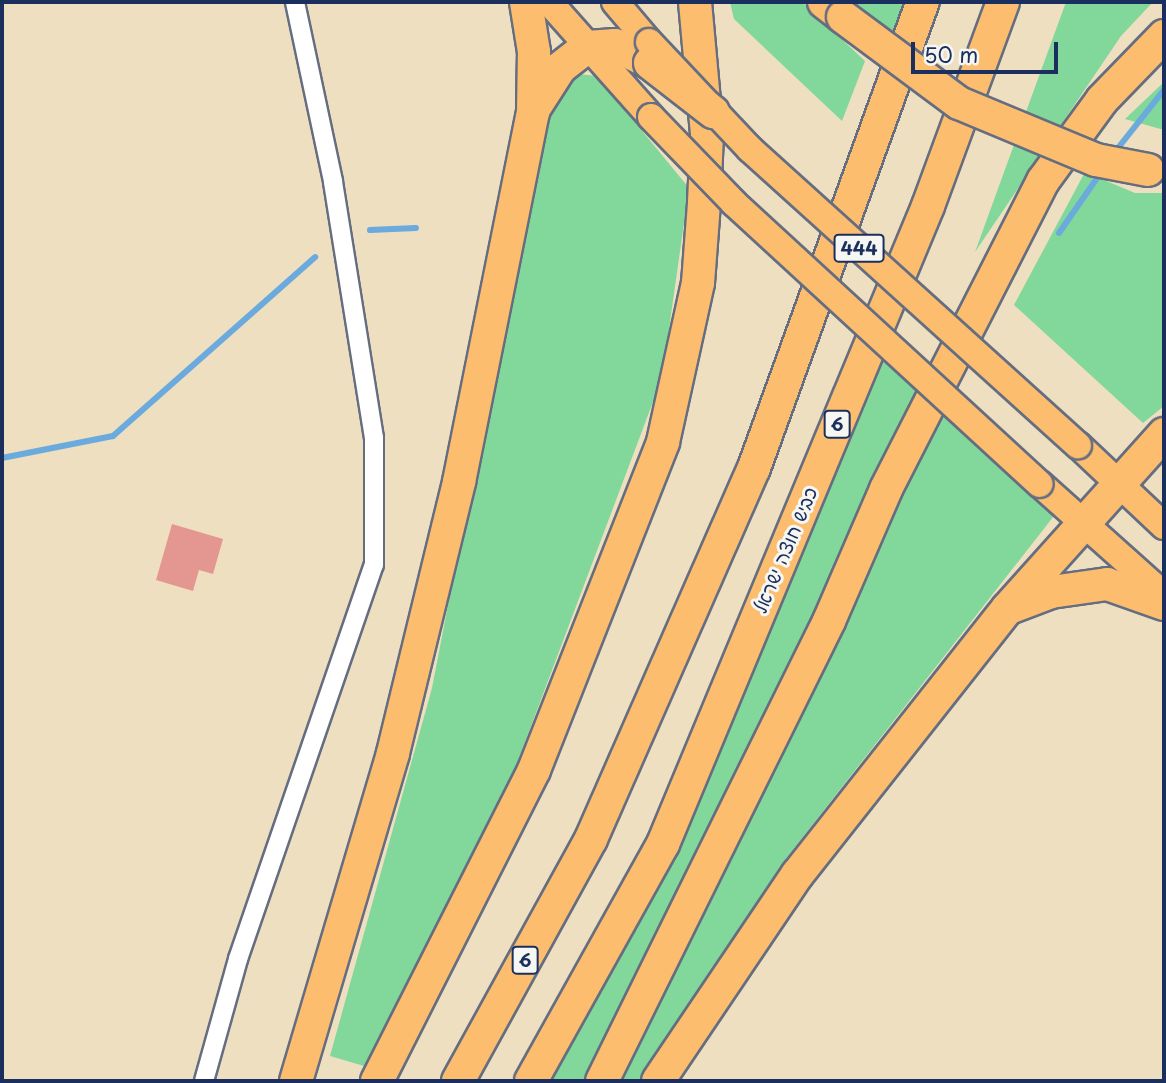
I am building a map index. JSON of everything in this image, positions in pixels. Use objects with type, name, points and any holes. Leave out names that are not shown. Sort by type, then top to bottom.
[{"type":"highway","points":[[296,1081],[393,753],[450,521],[533,113],[534,51],[526,2]]},
{"type":"highway","points":[[377,1081],[534,770],[663,442],[684,362],[702,230],[707,134],[695,2]]},
{"type":"highway","name":"6","points":[[458,1081],[591,839],[754,468],[923,2]]},
{"type":"highway","name":"כביש חוצה ישראל","points":[[531,1081],[663,844],[928,206],[1003,2]]},
{"type":"highway","points":[[834,10],[959,103],[1084,156],[1156,171]]},
{"type":"highway","points":[[602,1081],[817,646],[886,489],[1037,194],[1102,100],[1164,36]]},
{"type":"highway","points":[[533,113],[560,68],[587,47],[615,46],[649,53],[713,112]]},
{"type":"highway","points":[[658,1081],[797,875],[1008,608],[1118,480],[1164,434]]},
{"type":"highway","points":[[1008,608],[1051,592],[1107,584],[1164,604]]},
{"type":"main road","name":"444","points":[[549,2],[651,117],[734,202],[1164,595]]},
{"type":"main road","points":[[615,2],[649,53]]},
{"type":"main road","name":"444","points":[[713,112],[1118,480],[1164,526]]},
{"type":"street","points":[[204,1081],[238,959],[374,565],[374,438],[333,181],[295,2]]},
{"type":"green space","points":[[730,2],[802,2],[865,61],[842,121],[734,19]]},
{"type":"green space","points":[[852,2],[908,2],[897,34]]},
{"type":"green space","points":[[1066,2],[1153,2],[1121,36],[975,252]]},
{"type":"green space","points":[[578,74],[597,76],[689,188],[662,378],[505,795],[364,1066],[330,1056],[432,688],[543,114],[562,81]]},
{"type":"green space","points":[[1164,82],[1164,130],[1125,119]]},
{"type":"green space","points":[[1085,172],[1135,193],[1164,193],[1164,406],[1143,423],[1014,305]]},
{"type":"green space","points":[[883,354],[1057,512],[784,861],[640,1081],[546,1081]]},
{"type":"building","points":[[172,524],[223,539],[213,574],[199,570],[193,591],[156,580]]},
{"type":"waterway","points":[[1114,153],[1164,90]]},
{"type":"waterway","points":[[1059,233],[1102,171]]},
{"type":"waterway","points":[[370,230],[416,228]]},
{"type":"waterway","points":[[2,458],[113,436],[315,257]]}]
